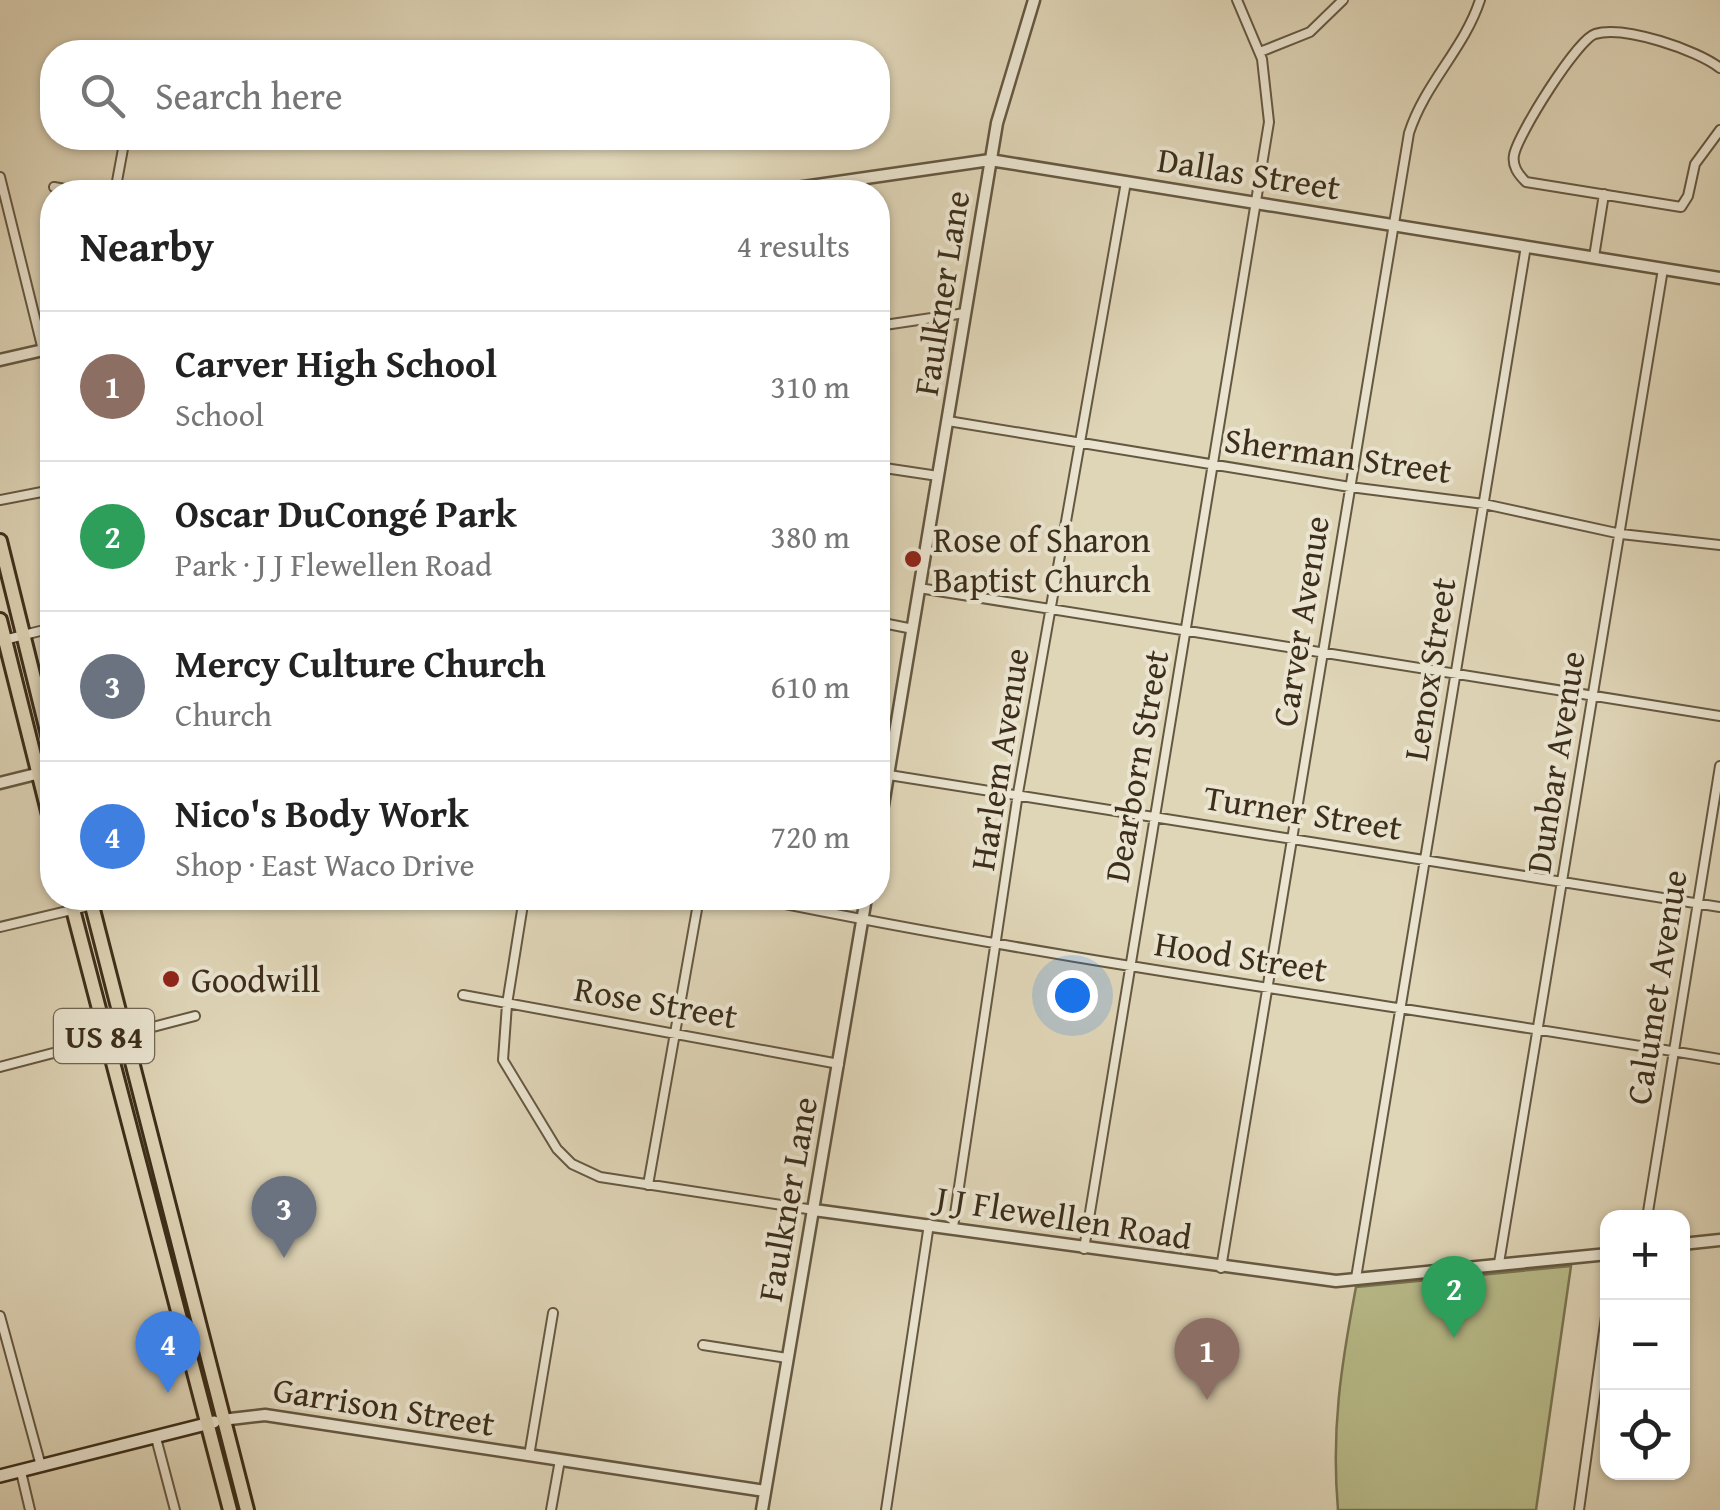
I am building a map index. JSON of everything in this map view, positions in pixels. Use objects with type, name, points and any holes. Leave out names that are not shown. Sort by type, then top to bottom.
[{"type":"main road","points":[[0,541],[40,701]]},
{"type":"main road","points":[[0,620],[3,641],[40,753]]},
{"type":"main road","name":"US 84","points":[[74,910],[104,1039],[230,1510]]},
{"type":"main road","name":"US 84","points":[[93,910],[247,1510]]},
{"type":"main road","name":"Garrison Street","points":[[0,1476],[222,1420]]},
{"type":"street","name":"Faulkner Lane","points":[[890,740],[913,629],[990,160],[1004,89],[1034,0]]},
{"type":"street","name":"Dearborn Street","points":[[1084,1250],[1269,122],[1260,52],[1237,0]]},
{"type":"street","points":[[1260,52],[1310,32],[1343,0]]},
{"type":"street","name":"Carver Avenue","points":[[1222,1268],[1392,223],[1414,116],[1429,84],[1469,29],[1480,0]]},
{"type":"street","points":[[1720,68],[1691,48],[1597,33],[1584,41],[1524,130],[1513,158],[1516,172],[1526,182],[1680,207],[1695,164],[1720,130]]},
{"type":"street","points":[[117,180],[123,150]]},
{"type":"street","name":"Dallas Street","points":[[876,180],[990,160],[1720,278]]},
{"type":"street","points":[[0,177],[40,320]]},
{"type":"street","name":"Harlem Avenue","points":[[952,1227],[1018,793],[1126,182]]},
{"type":"street","points":[[1594,257],[1604,194]]},
{"type":"street","name":"Lenox Street","points":[[1356,1278],[1526,246]]},
{"type":"street","name":"Dunbar Avenue","points":[[1499,1263],[1663,269]]},
{"type":"street","points":[[890,324],[965,313]]},
{"type":"street","points":[[0,360],[40,351]]},
{"type":"street","name":"Sherman Street","points":[[948,420],[1350,487],[1484,504],[1621,534],[1720,545]]},
{"type":"street","points":[[890,468],[938,476]]},
{"type":"street","points":[[0,500],[40,492]]},
{"type":"street","points":[[919,588],[1720,716]]},
{"type":"street","points":[[890,624],[913,629]]},
{"type":"street","points":[[3,641],[40,631]]},
{"type":"street","name":"Calumet Avenue","points":[[1649,1210],[1720,766]]},
{"type":"street","points":[[0,783],[40,773]]},
{"type":"street","name":"Turner Street","points":[[890,775],[1720,907]]},
{"type":"street","points":[[0,927],[51,910]]},
{"type":"street","name":"J J Flewellen Road","points":[[522,910],[507,1004],[503,1060],[538,1119],[572,1164],[600,1178],[1308,1280],[1600,1255]]},
{"type":"street","points":[[648,1185],[697,910]]},
{"type":"street","name":"Hood Street","points":[[813,910],[1266,990],[1402,1006],[1720,1059]]},
{"type":"street","name":"Faulkner Lane","points":[[762,1510],[864,910]]},
{"type":"street","name":"Rose Street","points":[[463,995],[839,1064]]},
{"type":"street","points":[[0,1066],[195,1016]]},
{"type":"street","points":[[886,1510],[929,1224]]},
{"type":"street","points":[[1690,1243],[1720,1240]]},
{"type":"street","points":[[529,1456],[553,1312]]},
{"type":"street","points":[[0,1316],[3,1340],[41,1466]]},
{"type":"street","points":[[702,1345],[787,1358]]},
{"type":"street","points":[[1579,1510],[1600,1359]]},
{"type":"street","name":"Garrison Street","points":[[222,1420],[265,1415],[765,1491]]},
{"type":"street","points":[[156,1438],[175,1510]]},
{"type":"street","points":[[551,1510],[560,1460]]},
{"type":"street","points":[[20,1472],[30,1510]]},
{"type":"green space","points":[[1571,1266],[1536,1510],[1338,1510],[1339,1398],[1356,1287]]},
{"type":"place","name":"Rose of Sharon Baptist Church","points":[[913,559]]},
{"type":"place","name":"Goodwill","points":[[171,979]]},
{"type":"place","name":"Mercy Culture Church","points":[[284,1258]]},
{"type":"place","name":"Oscar DuCongé Park","points":[[1454,1338]]},
{"type":"place","name":"Nico's Body Work","points":[[168,1393]]},
{"type":"place","name":"Carver High School","points":[[1207,1400]]}]
